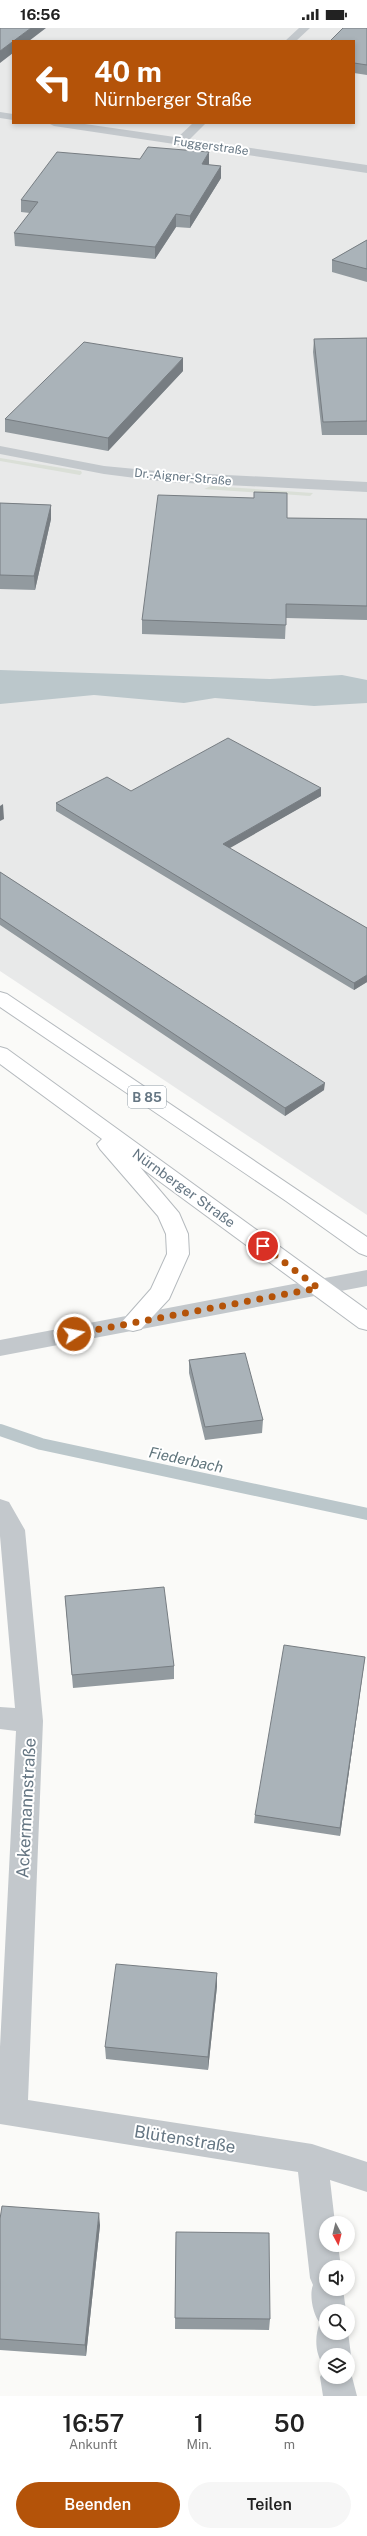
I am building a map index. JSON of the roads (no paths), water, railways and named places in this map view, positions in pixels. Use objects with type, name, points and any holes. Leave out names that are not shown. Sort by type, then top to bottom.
[{"type":"main road","name":"B 85","points":[[0,998],[294,1196],[367,1248]]},
{"type":"main road","name":"Nürnberger Straße","points":[[0,1054],[318,1288],[367,1322]]},
{"type":"main road","points":[[67,1102],[118,1154],[168,1213],[177,1234],[178,1254],[161,1293],[133,1323]]},
{"type":"street","points":[[291,40],[305,28]]},
{"type":"street","points":[[0,115],[12,117]]},
{"type":"street","name":"Fuggerstraße","points":[[61,124],[367,169]]},
{"type":"street","points":[[180,142],[199,124]]},
{"type":"street","name":"Dr.-Aigner-Straße","points":[[0,450],[104,470],[167,477],[367,487]]},
{"type":"street","points":[[0,1348],[367,1278]]},
{"type":"street","name":"Ackermannstraße","points":[[0,1509],[12,1530],[30,1721],[6,2110]]},
{"type":"street","points":[[0,1718],[30,1721]]},
{"type":"street","name":"Blütenstraße","points":[[6,2110],[312,2159],[367,2177]]},
{"type":"street","points":[[312,2159],[324,2260]]},
{"type":"street","points":[[338,2384],[340,2396]]},
{"type":"waterway","name":"Fiederbach","points":[[0,1430],[41,1444],[367,1514]]}]
